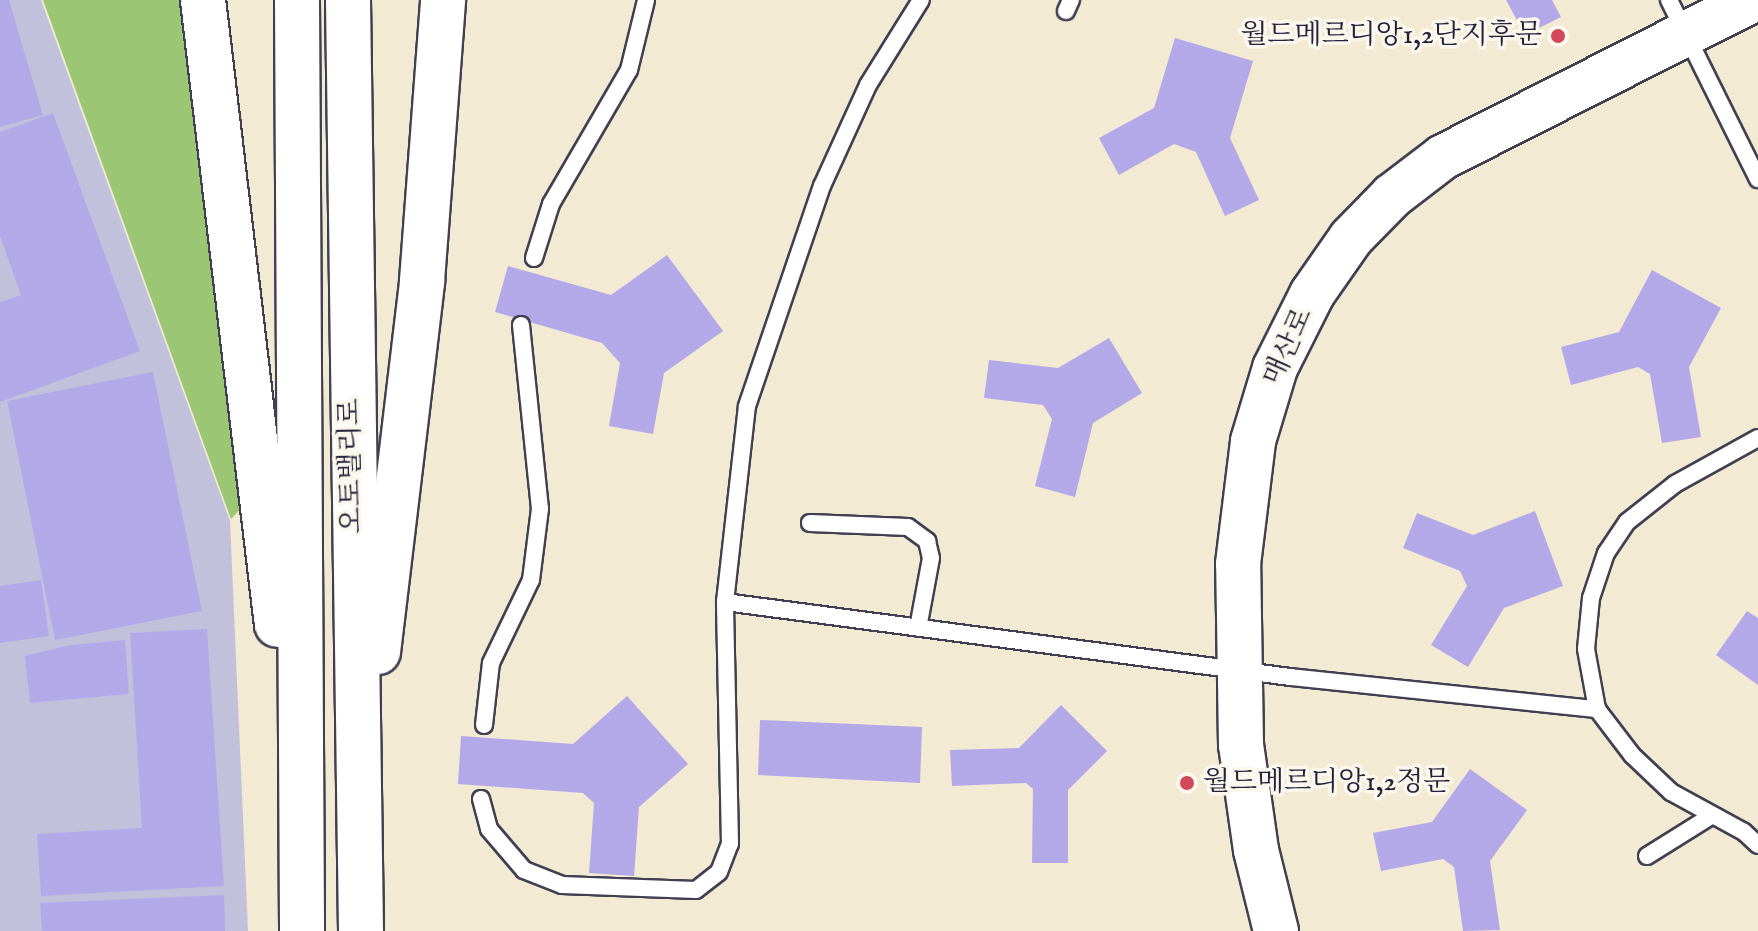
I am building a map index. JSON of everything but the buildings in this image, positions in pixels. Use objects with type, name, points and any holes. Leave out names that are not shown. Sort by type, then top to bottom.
[{"type":"main road","points":[[203,0],[276,621],[302,790]]},
{"type":"main road","name":"오토밸리로","points":[[297,0],[302,931]]},
{"type":"main road","name":"오토밸리로","points":[[348,0],[349,366],[361,931]]},
{"type":"main road","points":[[360,793],[420,296],[443,0]]},
{"type":"main road","name":"매산로","points":[[1276,931],[1256,850],[1237,670],[1238,564],[1253,441],[1275,368],[1312,294],[1351,238],[1392,196],[1443,157],[1677,17],[1752,0]]},
{"type":"lane","points":[[534,258],[551,204],[629,70],[646,0]]},
{"type":"lane","points":[[481,799],[489,829],[524,870],[562,885],[696,890],[719,872],[730,844],[725,602],[747,406],[768,334],[822,186],[868,85],[921,0]]},
{"type":"lane","points":[[1677,17],[1758,179]]},
{"type":"lane","points":[[484,725],[491,663],[531,580],[540,509],[521,325]]},
{"type":"lane","points":[[1758,438],[1675,484],[1627,522],[1606,553],[1591,598],[1586,649],[1597,709],[1632,755],[1671,792],[1758,845]]},
{"type":"lane","points":[[810,523],[908,527],[927,541],[931,558],[918,628]]},
{"type":"lane","points":[[725,602],[1237,670],[1597,709]]},
{"type":"lane","points":[[1647,856],[1711,816]]},
{"type":"shaded area","points":[[0,0],[41,0],[230,521],[248,931],[0,931]]},
{"type":"green space","points":[[43,0],[179,0],[245,504],[231,519]]},
{"type":"place","name":"월드메르디앙1,2단지후문","points":[[1558,36]]},
{"type":"place","name":"월드메르디앙1,2정문","points":[[1187,783]]}]
